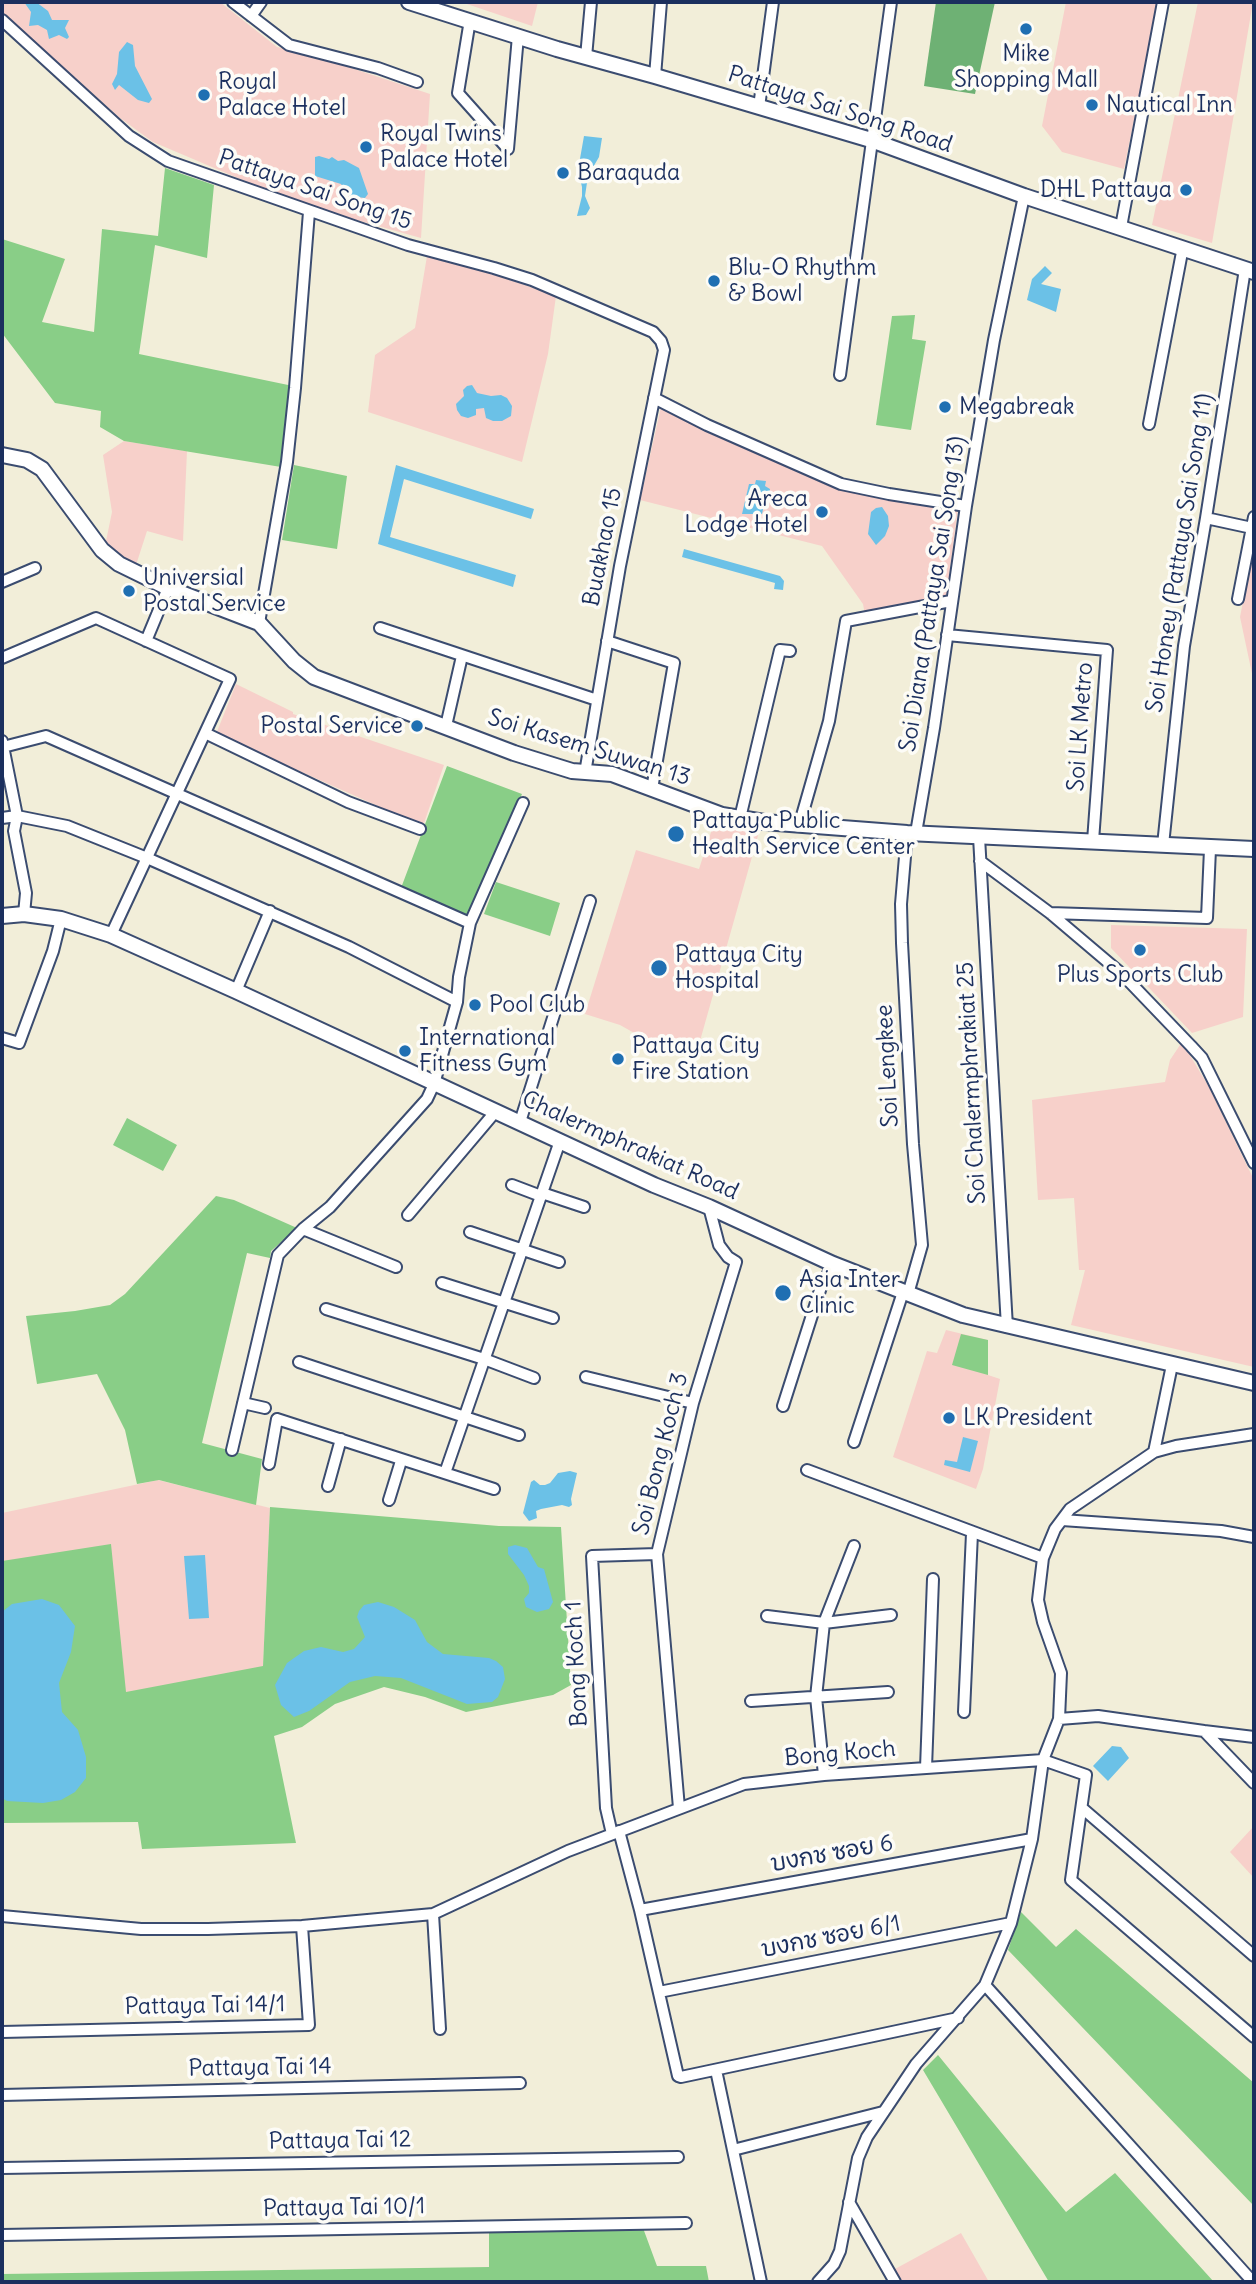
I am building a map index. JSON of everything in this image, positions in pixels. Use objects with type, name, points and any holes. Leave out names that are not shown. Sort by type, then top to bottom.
[{"type":"main road","name":"Pattaya Sai Song Road","points":[[409,2],[871,140],[1024,195],[1250,270]]},
{"type":"main road","name":"Soi Kasem Suwan 13","points":[[2,454],[27,460],[42,469],[102,550],[119,564],[168,589],[259,623],[294,661],[314,677],[514,753],[585,774],[612,774],[722,815],[799,826],[912,834],[1254,849]]},
{"type":"main road","name":"Chalermphrakiat Road","points":[[2,916],[24,914],[61,919],[111,935],[654,1185],[833,1264],[962,1315],[1254,1383]]},
{"type":"street","points":[[233,2],[289,46],[378,68],[417,82]]},
{"type":"street","points":[[251,16],[261,2]]},
{"type":"street","points":[[586,57],[591,2]]},
{"type":"street","points":[[655,76],[661,2]]},
{"type":"street","points":[[760,107],[773,2]]},
{"type":"street","points":[[840,375],[891,2]]},
{"type":"street","points":[[1121,226],[1163,2]]},
{"type":"street","name":"Pattaya Sai Song 15","points":[[2,20],[129,136],[168,161],[408,245],[532,280],[653,332]]},
{"type":"street","points":[[470,20],[458,93],[508,149],[518,36]]},
{"type":"street","name":"Soi Diana (Pattaya Sai Song 13)","points":[[912,834],[934,728],[951,601],[994,340],[1024,195]]},
{"type":"street","points":[[259,623],[287,462],[309,212]]},
{"type":"street","points":[[1149,424],[1183,247]]},
{"type":"street","name":"Soi Honey (Pattaya Sai Song 11)","points":[[1163,845],[1182,658],[1250,270]]},
{"type":"street","name":"Buakhao 15","points":[[585,774],[620,566],[664,350],[661,341],[653,332]]},
{"type":"street","points":[[654,398],[707,425],[841,484],[966,506]]},
{"type":"street","points":[[1206,518],[1253,522],[1238,598]]},
{"type":"street","points":[[2,582],[35,568]]},
{"type":"street","points":[[146,641],[168,589]]},
{"type":"street","points":[[799,826],[829,721],[846,621],[951,601]]},
{"type":"street","points":[[2,658],[96,618],[230,679],[111,935]]},
{"type":"street","points":[[380,628],[597,700]]},
{"type":"street","name":"Soi LK Metro","points":[[947,635],[1107,650],[1093,841]]},
{"type":"street","points":[[607,641],[674,663],[652,789]]},
{"type":"street","points":[[740,818],[780,650],[790,651]]},
{"type":"street","points":[[446,726],[462,656]]},
{"type":"street","points":[[205,733],[348,802],[420,830]]},
{"type":"street","points":[[24,914],[26,893],[14,831],[17,816],[3,744],[46,736],[470,923]]},
{"type":"street","points":[[232,1450],[278,1255],[303,1229],[330,1207],[427,1099],[434,1084],[457,1002],[459,976],[470,923],[523,803]]},
{"type":"street","points":[[2,818],[17,816],[67,826],[147,858],[349,947],[457,1002]]},
{"type":"street","name":"Soi Lengkee","points":[[854,1442],[922,1245],[901,943],[901,904],[912,834]]},
{"type":"street","name":"Soi Chalermphrakiat 25","points":[[979,836],[1007,1327]]},
{"type":"street","points":[[1050,913],[1207,918],[1210,849]]},
{"type":"street","points":[[981,861],[1050,913],[1122,974],[1202,1058],[1254,1163]]},
{"type":"street","points":[[520,1122],[590,901]]},
{"type":"street","points":[[236,991],[270,911]]},
{"type":"street","points":[[2,1038],[19,1043],[53,951],[61,919]]},
{"type":"street","points":[[408,1215],[496,1111]]},
{"type":"street","points":[[445,1473],[560,1141]]},
{"type":"street","points":[[512,1185],[584,1207]]},
{"type":"street","name":"Soi Bong Koch 3","points":[[679,1808],[657,1554],[693,1403],[736,1262],[728,1257],[719,1245],[709,1207]]},
{"type":"street","points":[[303,1229],[397,1267]]},
{"type":"street","points":[[470,1232],[559,1262]]},
{"type":"street","points":[[783,1406],[821,1287],[833,1264]]},
{"type":"street","points":[[442,1283],[553,1318]]},
{"type":"street","points":[[326,1309],[484,1359],[534,1378]]},
{"type":"street","points":[[299,1362],[519,1435]]},
{"type":"street","points":[[1154,1452],[1171,1365]]},
{"type":"street","points":[[586,1377],[693,1403]]},
{"type":"street","points":[[243,1403],[265,1408]]},
{"type":"street","points":[[269,1464],[277,1419],[494,1489]]},
{"type":"street","points":[[818,2282],[834,2264],[840,2250],[858,2158],[867,2137],[916,2064],[985,1985],[1011,1923],[1032,1839],[1043,1760],[1059,1719],[1061,1673],[1038,1600],[1043,1558],[1055,1529],[1070,1509],[1154,1452],[1254,1434]]},
{"type":"street","points":[[328,1486],[341,1439]]},
{"type":"street","points":[[389,1500],[401,1461]]},
{"type":"street","points":[[807,1470],[1043,1558]]},
{"type":"street","points":[[1062,1520],[1221,1531],[1254,1536]]},
{"type":"street","points":[[964,1712],[972,1533]]},
{"type":"street","points":[[824,1775],[816,1697],[824,1623],[853,1546]]},
{"type":"street","name":"Bong Koch 1","points":[[616,1833],[606,1808],[592,1556],[657,1554]]},
{"type":"street","points":[[926,1768],[933,1579]]},
{"type":"street","points":[[767,1616],[824,1623],[891,1615]]},
{"type":"street","points":[[751,1700],[888,1692]]},
{"type":"street","points":[[1059,1719],[1098,1716],[1254,1737]]},
{"type":"street","points":[[1204,1731],[1254,1783]]},
{"type":"street","points":[[1043,1760],[1086,1774],[1071,1880],[1254,2037]]},
{"type":"street","name":"Bong Koch","points":[[2,1916],[141,1929],[302,1926],[433,1914],[568,1851],[744,1784],[824,1775],[1043,1760]]},
{"type":"street","points":[[1082,1808],[1254,1956]]},
{"type":"street","points":[[616,1833],[640,1910],[678,2076],[958,2018]]},
{"type":"street","name":"บงกช ซอย 6","points":[[640,1910],[1032,1839]]},
{"type":"street","points":[[433,1914],[440,2029]]},
{"type":"street","name":"บงกช ซอย 6/1","points":[[659,1992],[1011,1923]]},
{"type":"street","name":"Pattaya Tai 14/1","points":[[2,2032],[309,2025],[302,1926]]},
{"type":"street","points":[[985,1985],[1253,2282]]},
{"type":"street","points":[[716,2070],[761,2282]]},
{"type":"street","name":"Pattaya Tai 14","points":[[2,2095],[520,2083]]},
{"type":"street","points":[[733,2150],[883,2112]]},
{"type":"street","name":"Pattaya Tai 12","points":[[2,2168],[678,2157]]},
{"type":"street","points":[[849,2202],[895,2282]]},
{"type":"street","name":"Pattaya Tai 10/1","points":[[2,2235],[686,2223]]},
{"type":"shaded area","points":[[2,2],[220,2],[277,47],[318,57],[430,94],[421,238],[299,204],[153,142],[120,118],[2,12]]},
{"type":"shaded area","points":[[461,2],[538,2],[532,26]]},
{"type":"shaded area","name":"Nautical Inn","points":[[1066,2],[1158,2],[1124,169],[1062,152],[1042,126]]},
{"type":"shaded area","points":[[1198,2],[1253,2],[1212,243],[1152,225]]},
{"type":"shaded area","points":[[427,256],[493,274],[556,296],[548,354],[522,462],[368,412],[375,355],[415,328]]},
{"type":"shaded area","name":"Areca Lodge Hotel","points":[[661,407],[840,490],[958,509],[946,598],[865,615],[863,604],[822,546],[640,500]]},
{"type":"shaded area","points":[[124,441],[187,451],[183,541],[147,531],[136,565],[118,557],[105,546],[112,512],[103,455]]},
{"type":"shaded area","points":[[1254,545],[1254,683],[1240,617]]},
{"type":"shaded area","points":[[236,684],[293,714],[444,765],[423,826],[216,734]]},
{"type":"shaded area","name":"Pattaya City Hospital","points":[[713,826],[759,832],[696,1055],[645,1039],[620,1025],[585,1014],[636,850],[699,869]]},
{"type":"shaded area","points":[[1111,925],[1247,929],[1243,1017],[1192,1033],[1111,948]]},
{"type":"shaded area","points":[[1182,1042],[1209,1087],[1254,1180],[1254,1367],[1071,1325],[1085,1270],[1079,1270],[1074,1198],[1038,1200],[1032,1100],[1165,1082],[1170,1060]]},
{"type":"shaded area","name":"LK President","points":[[946,1330],[988,1340],[988,1375],[1000,1379],[983,1469],[976,1489],[893,1457],[927,1351],[937,1353]]},
{"type":"shaded area","points":[[158,1480],[270,1508],[263,1668],[2,1823],[2,1513]]},
{"type":"shaded area","points":[[1254,1826],[1254,1878],[1230,1852]]},
{"type":"shaded area","points":[[961,2233],[989,2282],[902,2282],[895,2269]]},
{"type":"green space","points":[[936,2],[995,2],[975,94],[924,86]]},
{"type":"green space","points":[[165,168],[214,185],[207,258],[155,245],[139,354],[293,386],[281,467],[124,441],[100,427],[101,411],[55,403],[2,333],[2,239],[65,259],[42,322],[94,332],[102,229],[158,236]]},
{"type":"green space","points":[[915,315],[912,339],[926,341],[911,430],[876,425],[892,316]]},
{"type":"green space","points":[[294,465],[347,476],[337,549],[282,540]]},
{"type":"green space","points":[[447,766],[522,794],[471,915],[465,917],[401,888]]},
{"type":"green space","points":[[496,882],[560,903],[550,936],[484,914]]},
{"type":"green space","points":[[127,1118],[177,1145],[163,1171],[113,1145]]},
{"type":"green space","points":[[216,1196],[234,1200],[297,1228],[271,1251],[270,1258],[247,1253],[202,1443],[262,1459],[256,1505],[159,1480],[137,1484],[125,1430],[97,1374],[37,1384],[26,1316],[110,1305],[125,1294]]},
{"type":"green space","points":[[961,1334],[988,1340],[988,1375],[952,1365]]},
{"type":"green space","points":[[270,1507],[499,1526],[561,1527],[571,1685],[553,1695],[466,1712],[425,1697],[384,1687],[335,1704],[302,1727],[274,1736],[296,1843],[142,1849],[138,1822],[2,1823],[2,1561],[111,1544],[126,1692],[263,1666]]},
{"type":"green space","points":[[1021,1912],[1056,1947],[1076,1929],[1254,2083],[1254,2206],[1008,1950]]},
{"type":"green space","points":[[938,2055],[1066,2212],[1115,2173],[1214,2282],[1049,2282],[923,2070]]},
{"type":"green space","points":[[643,2228],[657,2266],[706,2266],[709,2282],[2,2282],[2,2274],[489,2267],[489,2233]]},
{"type":"water","points":[[24,2],[36,2],[48,11],[52,20],[69,20],[65,28],[69,37],[67,39],[59,35],[49,39],[47,30],[38,25],[29,26],[31,12]]},
{"type":"water","points":[[127,42],[133,45],[135,66],[152,99],[149,103],[138,100],[119,85],[115,90],[112,84],[117,74],[119,52]]},
{"type":"water","points":[[584,136],[602,138],[599,157],[588,176],[585,196],[590,208],[586,215],[577,216],[582,196],[578,170]]},
{"type":"water","points":[[315,157],[344,160],[359,168],[368,194],[365,198],[349,196],[341,184],[315,176]]},
{"type":"water","points":[[1045,266],[1052,273],[1041,284],[1061,289],[1056,312],[1027,300],[1032,279]]},
{"type":"water","points":[[472,385],[477,393],[507,398],[512,406],[511,416],[502,421],[493,421],[486,418],[484,408],[476,409],[476,415],[468,418],[461,416],[456,404],[464,396],[463,390]]},
{"type":"water","points":[[396,465],[534,509],[531,519],[404,479],[390,537],[516,575],[513,587],[378,544]]},
{"type":"water","points":[[756,480],[766,481],[765,486],[770,489],[769,498],[761,503],[764,505],[762,514],[742,514],[749,484],[755,484]]},
{"type":"water","points":[[882,507],[888,516],[889,526],[885,536],[876,545],[868,534],[871,512]]},
{"type":"water","points":[[684,549],[780,576],[784,581],[783,590],[774,589],[775,583],[682,557]]},
{"type":"water","points":[[963,1437],[978,1441],[970,1472],[944,1465],[945,1460],[957,1462]]},
{"type":"water","points":[[558,1473],[577,1473],[572,1505],[541,1509],[536,1511],[537,1518],[529,1521],[523,1513],[531,1482],[534,1480],[545,1485]]},
{"type":"water","points":[[515,1545],[527,1548],[538,1567],[544,1569],[553,1602],[549,1609],[537,1612],[526,1607],[524,1599],[529,1593],[529,1586],[508,1554],[508,1547]]},
{"type":"water","points":[[205,1555],[209,1618],[189,1619],[184,1556]]},
{"type":"water","points":[[42,1599],[59,1605],[75,1626],[71,1652],[59,1683],[62,1712],[78,1730],[86,1757],[86,1778],[75,1792],[61,1800],[43,1803],[7,1801],[2,1798],[2,1612],[12,1604]]},
{"type":"water","points":[[378,1602],[394,1607],[415,1620],[427,1642],[443,1654],[496,1661],[503,1667],[505,1679],[498,1697],[492,1702],[467,1704],[401,1678],[375,1676],[350,1682],[309,1711],[294,1717],[281,1705],[275,1685],[287,1663],[304,1651],[321,1647],[343,1652],[354,1649],[365,1637],[357,1617],[359,1611],[364,1605]]},
{"type":"water","points":[[1112,1746],[1121,1747],[1129,1758],[1108,1781],[1093,1766]]},
{"type":"place","name":"Mike Shopping Mall","points":[[1026,29]]},
{"type":"place","name":"Royal Palace Hotel","points":[[204,95]]},
{"type":"place","name":"Nautical Inn","points":[[1092,105]]},
{"type":"place","name":"Royal Twins Palace Hotel","points":[[366,147]]},
{"type":"place","name":"Baraquda","points":[[563,173]]},
{"type":"place","name":"DHL Pattaya","points":[[1186,190]]},
{"type":"place","name":"Blu-O Rhythm & Bowl","points":[[714,281]]},
{"type":"place","name":"Megabreak","points":[[945,407]]},
{"type":"place","name":"Areca Lodge Hotel","points":[[822,512]]},
{"type":"place","name":"Universial Postal Service","points":[[129,591]]},
{"type":"place","name":"Postal Service","points":[[417,726]]},
{"type":"place","name":"Pattaya Public Health Service Center","points":[[676,834]]},
{"type":"place","name":"Plus Sports Club","points":[[1140,950]]},
{"type":"place","name":"Pattaya City Hospital","points":[[659,968]]},
{"type":"place","name":"Pool Club","points":[[475,1005]]},
{"type":"place","name":"International Fitness Gym","points":[[405,1051]]},
{"type":"place","name":"Pattaya City Fire Station","points":[[618,1059]]},
{"type":"place","name":"Asia Inter Clinic","points":[[783,1293]]},
{"type":"place","name":"LK President","points":[[949,1418]]}]
